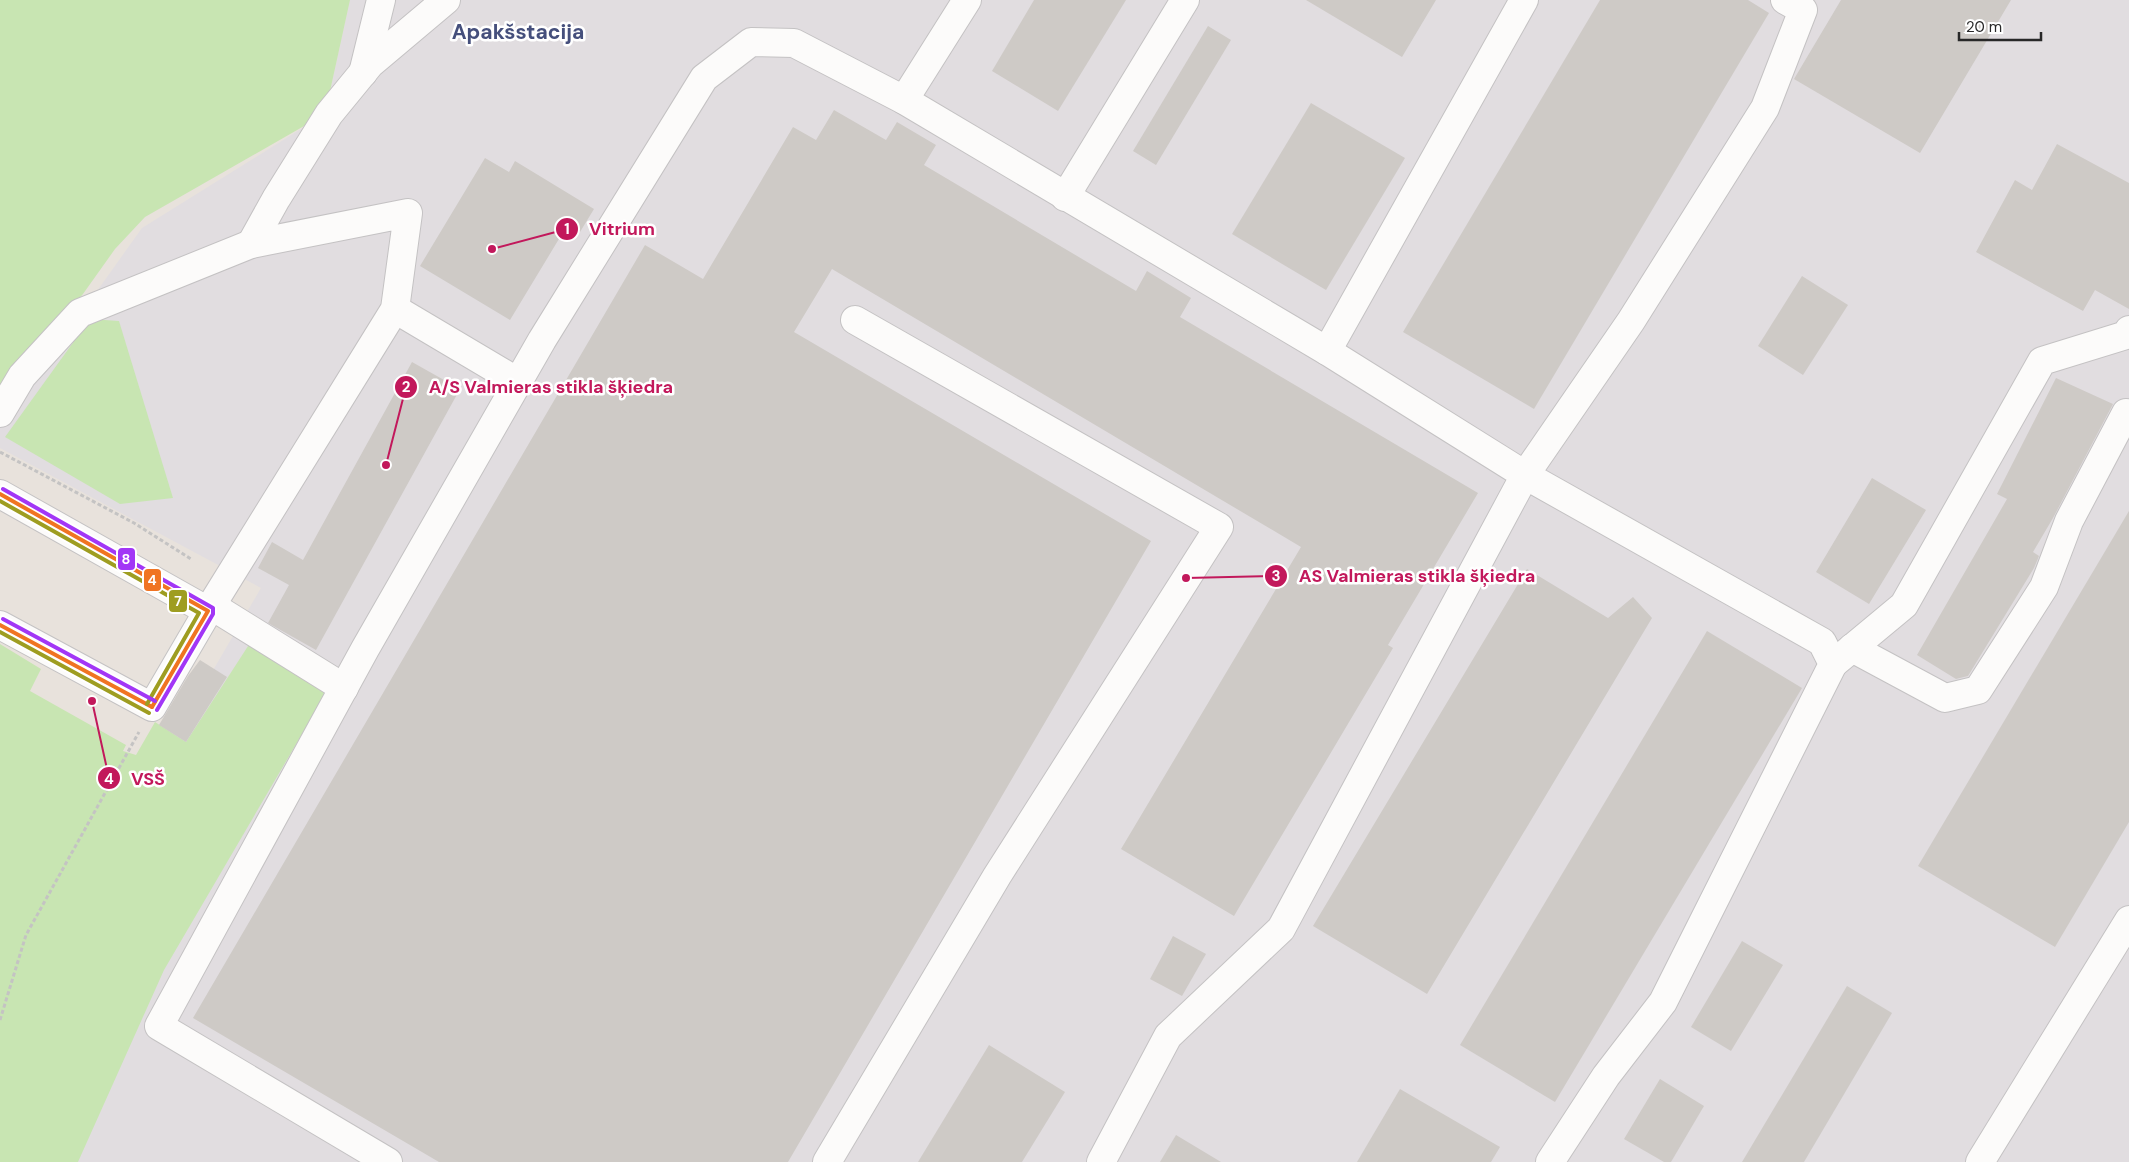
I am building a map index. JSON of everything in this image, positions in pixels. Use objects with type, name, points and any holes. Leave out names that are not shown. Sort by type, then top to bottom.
[{"type":"lane","points":[[362,73],[381,0]]},
{"type":"lane","points":[[251,244],[276,199],[319,130],[362,73],[370,64],[446,0]]},
{"type":"lane","points":[[904,100],[967,0]]},
{"type":"lane","points":[[1065,197],[1186,0]]},
{"type":"lane","points":[[1327,352],[1524,0]]},
{"type":"lane","points":[[1102,1162],[1168,1036],[1281,929],[1524,475],[1632,321],[1765,108],[1803,10],[1785,0]]},
{"type":"lane","points":[[388,1162],[159,1026],[344,688],[518,382],[704,78],[752,42],[794,43],[904,100],[1327,352],[1524,475],[1822,642],[1842,656],[1945,698],[1978,690],[2044,587],[2069,521],[2126,412],[2129,414]]},
{"type":"lane","points":[[0,413],[22,376],[80,313],[251,244],[408,213],[395,309],[210,609],[152,707],[0,625]]},
{"type":"lane","points":[[395,309],[518,382]]},
{"type":"lane","points":[[827,1162],[997,876],[1219,527],[854,320]]},
{"type":"lane","points":[[1550,1162],[1606,1076],[1662,1002],[1842,656],[1904,605],[2042,362],[2126,335],[2129,330]]},
{"type":"lane","points":[[0,494],[210,609],[344,688]]},
{"type":"lane","points":[[1980,1162],[2129,920]]},
{"type":"path","points":[[0,452],[134,523],[192,559]]},
{"type":"path","points":[[0,1020],[26,935],[152,707]]},
{"type":"shaded area","points":[[350,0],[2129,0],[2129,1162],[14,1162],[184,720],[261,588],[0,448],[0,427],[142,228],[325,114]]},
{"type":"green space","points":[[0,0],[350,0],[325,114],[145,217],[115,249],[83,294],[0,388]]},
{"type":"green space","points":[[90,319],[119,321],[173,498],[120,504],[5,437]]},
{"type":"green space","points":[[250,643],[326,693],[164,970],[78,1162],[0,1162],[0,644],[41,669],[30,691],[126,745],[123,751],[136,755],[155,722],[186,742]]},
{"type":"building","points":[[1034,0],[1126,0],[1058,111],[992,71]]},
{"type":"building","points":[[1306,0],[1436,0],[1402,57]]},
{"type":"building","points":[[1600,0],[1748,0],[1769,13],[1534,409],[1403,332]]},
{"type":"building","points":[[1841,0],[2011,0],[1920,153],[1794,79]]},
{"type":"building","points":[[1208,26],[1231,40],[1156,165],[1133,151]]},
{"type":"building","points":[[1311,103],[1405,158],[1326,290],[1232,234]]},
{"type":"building","points":[[834,110],[886,140],[897,122],[936,145],[924,165],[1136,291],[1147,271],[1191,298],[1180,317],[1478,493],[1388,645],[1393,648],[1234,916],[1121,849],[1301,547],[832,269],[794,332],[1151,541],[788,1162],[439,1162],[193,1018],[645,245],[703,279],[793,127],[816,140]]},
{"type":"building","points":[[2057,144],[2129,183],[2129,309],[2095,290],[2083,311],[1976,252],[2015,180],[2032,190]]},
{"type":"building","points":[[485,158],[509,172],[515,161],[594,209],[580,232],[568,224],[510,320],[420,266]]},
{"type":"building","points":[[1802,276],[1848,305],[1803,375],[1758,346]]},
{"type":"building","points":[[412,362],[460,389],[316,650],[268,623],[289,585],[258,568],[272,542],[303,560]]},
{"type":"building","points":[[2056,378],[2113,404],[2033,552],[2039,556],[2034,568],[1968,676],[1956,679],[1917,655],[2007,499],[1997,494]]},
{"type":"building","points":[[1872,478],[1926,510],[1869,604],[1816,572]]},
{"type":"building","points":[[2129,511],[2129,822],[2055,947],[1918,866]]},
{"type":"building","points":[[1527,569],[1608,618],[1633,597],[1652,618],[1427,994],[1313,926]]},
{"type":"building","points":[[1707,631],[1802,688],[1555,1102],[1460,1045]]},
{"type":"building","points":[[200,660],[227,677],[186,742],[159,725],[188,676]]},
{"type":"building","points":[[1173,936],[1206,954],[1182,996],[1150,979]]},
{"type":"building","points":[[1742,941],[1783,965],[1731,1051],[1691,1027]]},
{"type":"building","points":[[1847,986],[1892,1013],[1804,1162],[1742,1162]]},
{"type":"building","points":[[989,1045],[1065,1092],[1022,1162],[918,1162]]},
{"type":"building","points":[[1660,1079],[1704,1106],[1671,1162],[1664,1162],[1624,1139]]},
{"type":"building","points":[[1400,1089],[1500,1147],[1491,1162],[1357,1162]]},
{"type":"building","points":[[1176,1135],[1221,1162],[1160,1162]]},
{"type":"transit line","name":"8","points":[[3,489],[213,608],[213,614],[157,710]]},
{"type":"transit line","name":"4","points":[[0,494],[208,611],[152,707]]},
{"type":"transit line","name":"7","points":[[0,501],[199,613],[147,704]]},
{"type":"transit line","name":"8","points":[[3,619],[155,701]]},
{"type":"transit line","name":"4","points":[[0,625],[152,707]]},
{"type":"transit line","name":"7","points":[[0,632],[149,713]]},
{"type":"place","name":"Vitrium","points":[[492,249]]},
{"type":"place","name":"A/S Valmieras stikla šķiedra","points":[[386,465]]},
{"type":"place","name":"AS Valmieras stikla šķiedra","points":[[1186,578]]},
{"type":"place","name":"VSŠ","points":[[92,701]]},
{"type":"district","name":"Apakšstacija","points":[[518,32]]}]
